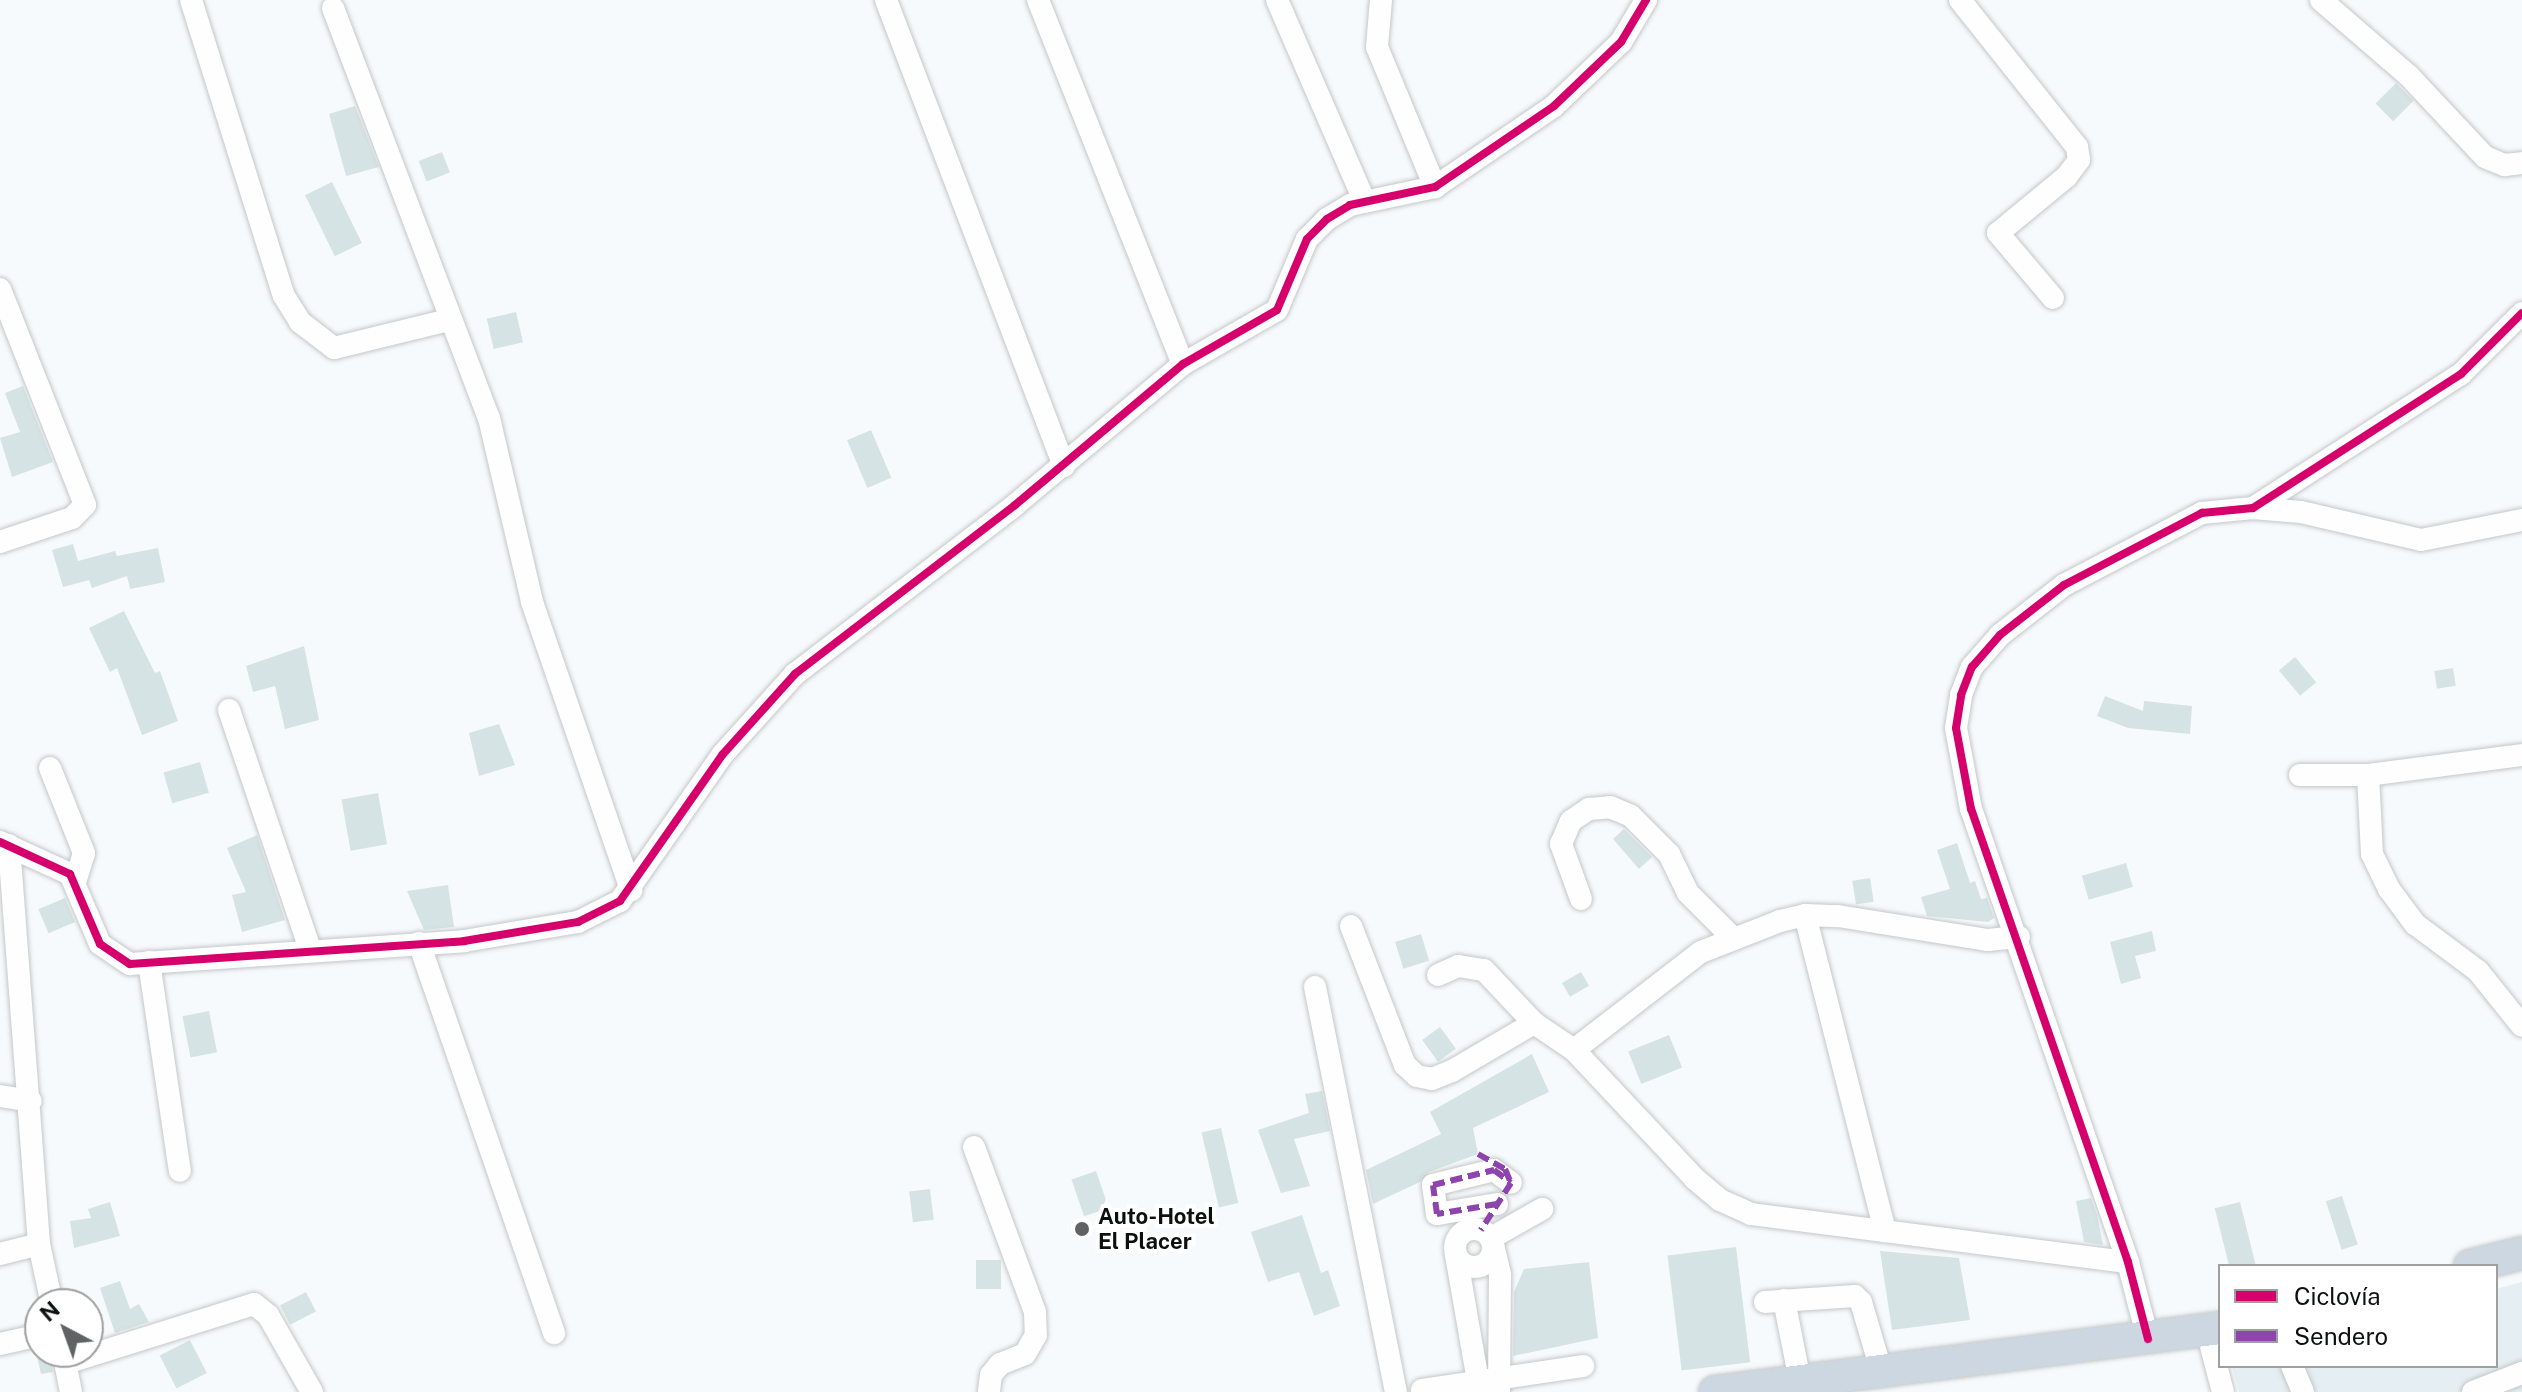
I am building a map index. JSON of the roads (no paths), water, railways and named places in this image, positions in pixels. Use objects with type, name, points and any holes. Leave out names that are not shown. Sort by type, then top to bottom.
[{"type":"highway","points":[[2478,1264],[2522,1253]]},
{"type":"highway","points":[[1715,1392],[1800,1381],[1881,1377],[2213,1330]]},
{"type":"street","points":[[191,0],[284,296],[300,322],[334,348],[449,320]]},
{"type":"street","points":[[886,0],[1064,466]]},
{"type":"street","points":[[1038,0],[1183,364]]},
{"type":"street","points":[[1277,0],[1365,202]]},
{"type":"street","points":[[1381,0],[1377,47],[1435,187]]},
{"type":"street","points":[[50,768],[84,853],[76,880],[100,944],[130,964],[419,943],[564,925],[620,901],[631,890],[723,754],[795,674],[1064,466],[1183,364],[1277,310],[1307,239],[1327,219],[1365,202],[1435,187],[1554,106],[1621,42],[1646,0]]},
{"type":"street","points":[[1960,0],[2077,147],[2079,160],[2066,177],[1998,233],[2053,298]]},
{"type":"street","points":[[2327,2],[2409,76],[2485,157],[2504,165],[2522,163]]},
{"type":"street","points":[[333,8],[449,320],[489,418],[532,602],[631,890]]},
{"type":"street","points":[[0,289],[85,505],[72,518],[0,542]]},
{"type":"street","points":[[2253,508],[2461,374],[2522,313]]},
{"type":"street","points":[[2148,1339],[2128,1262],[2019,937],[1971,809],[1956,728],[1972,667],[2000,635],[2064,585],[2202,513],[2253,508],[2301,512],[2421,540],[2522,520]]},
{"type":"street","points":[[229,710],[310,949]]},
{"type":"street","points":[[2300,775],[2368,775],[2522,755]]},
{"type":"street","points":[[2368,775],[2372,854],[2389,889],[2415,924],[2478,971],[2515,1007],[2522,1026]]},
{"type":"street","points":[[1581,899],[1561,844],[1571,821],[1589,809],[1610,807],[1631,816],[1669,854],[1688,893],[1731,936]]},
{"type":"street","points":[[4,843],[76,880]]},
{"type":"street","points":[[4,843],[31,1101],[39,1244],[49,1288]]},
{"type":"street","points":[[1574,1050],[1701,952],[1731,936],[1805,915],[1988,940],[2019,937]]},
{"type":"street","points":[[1805,915],[1885,1231]]},
{"type":"street","points":[[1351,926],[1405,1065],[1417,1076],[1432,1079],[1452,1071],[1534,1023]]},
{"type":"street","points":[[419,943],[554,1333]]},
{"type":"street","points":[[149,962],[180,1171]]},
{"type":"street","points":[[1438,975],[1458,966],[1484,970],[1534,1023],[1574,1050],[1720,1200],[1751,1214],[2128,1262]]},
{"type":"street","points":[[1315,987],[1396,1392]]},
{"type":"street","points":[[0,1096],[31,1101]]},
{"type":"street","points":[[974,1147],[1035,1312],[1036,1335],[1025,1354],[1000,1364],[991,1375],[989,1392]]},
{"type":"street","points":[[1478,1154],[1505,1169],[1511,1183]]},
{"type":"street","points":[[1497,1204],[1437,1214],[1433,1185],[1494,1170],[1511,1183]]},
{"type":"street","points":[[1456,1255],[1464,1264],[1476,1267],[1488,1261],[1488,1237],[1497,1204],[1511,1183]]},
{"type":"street","points":[[1489,1385],[1456,1255],[1456,1242],[1463,1232],[1488,1237],[1542,1209]]},
{"type":"street","points":[[1488,1237],[1500,1275],[1489,1385]]},
{"type":"street","points":[[0,1254],[39,1244]]},
{"type":"street","points":[[1800,1381],[1775,1301],[1855,1296],[1881,1377]]},
{"type":"street","points":[[104,1347],[254,1304],[268,1315],[312,1392]]},
{"type":"street","points":[[2213,1330],[2218,1361]]},
{"type":"street","points":[[0,1344],[24,1339]]},
{"type":"street","points":[[1422,1390],[1489,1385],[1583,1366]]},
{"type":"street","points":[[67,1368],[71,1392]]},
{"type":"street","points":[[2219,1368],[2223,1392]]},
{"type":"street","points":[[2293,1368],[2303,1392]]},
{"type":"street","points":[[2473,1392],[2522,1373]]},
{"type":"place","name":"Auto-Hotel El Placer","points":[[1082,1229]]}]
